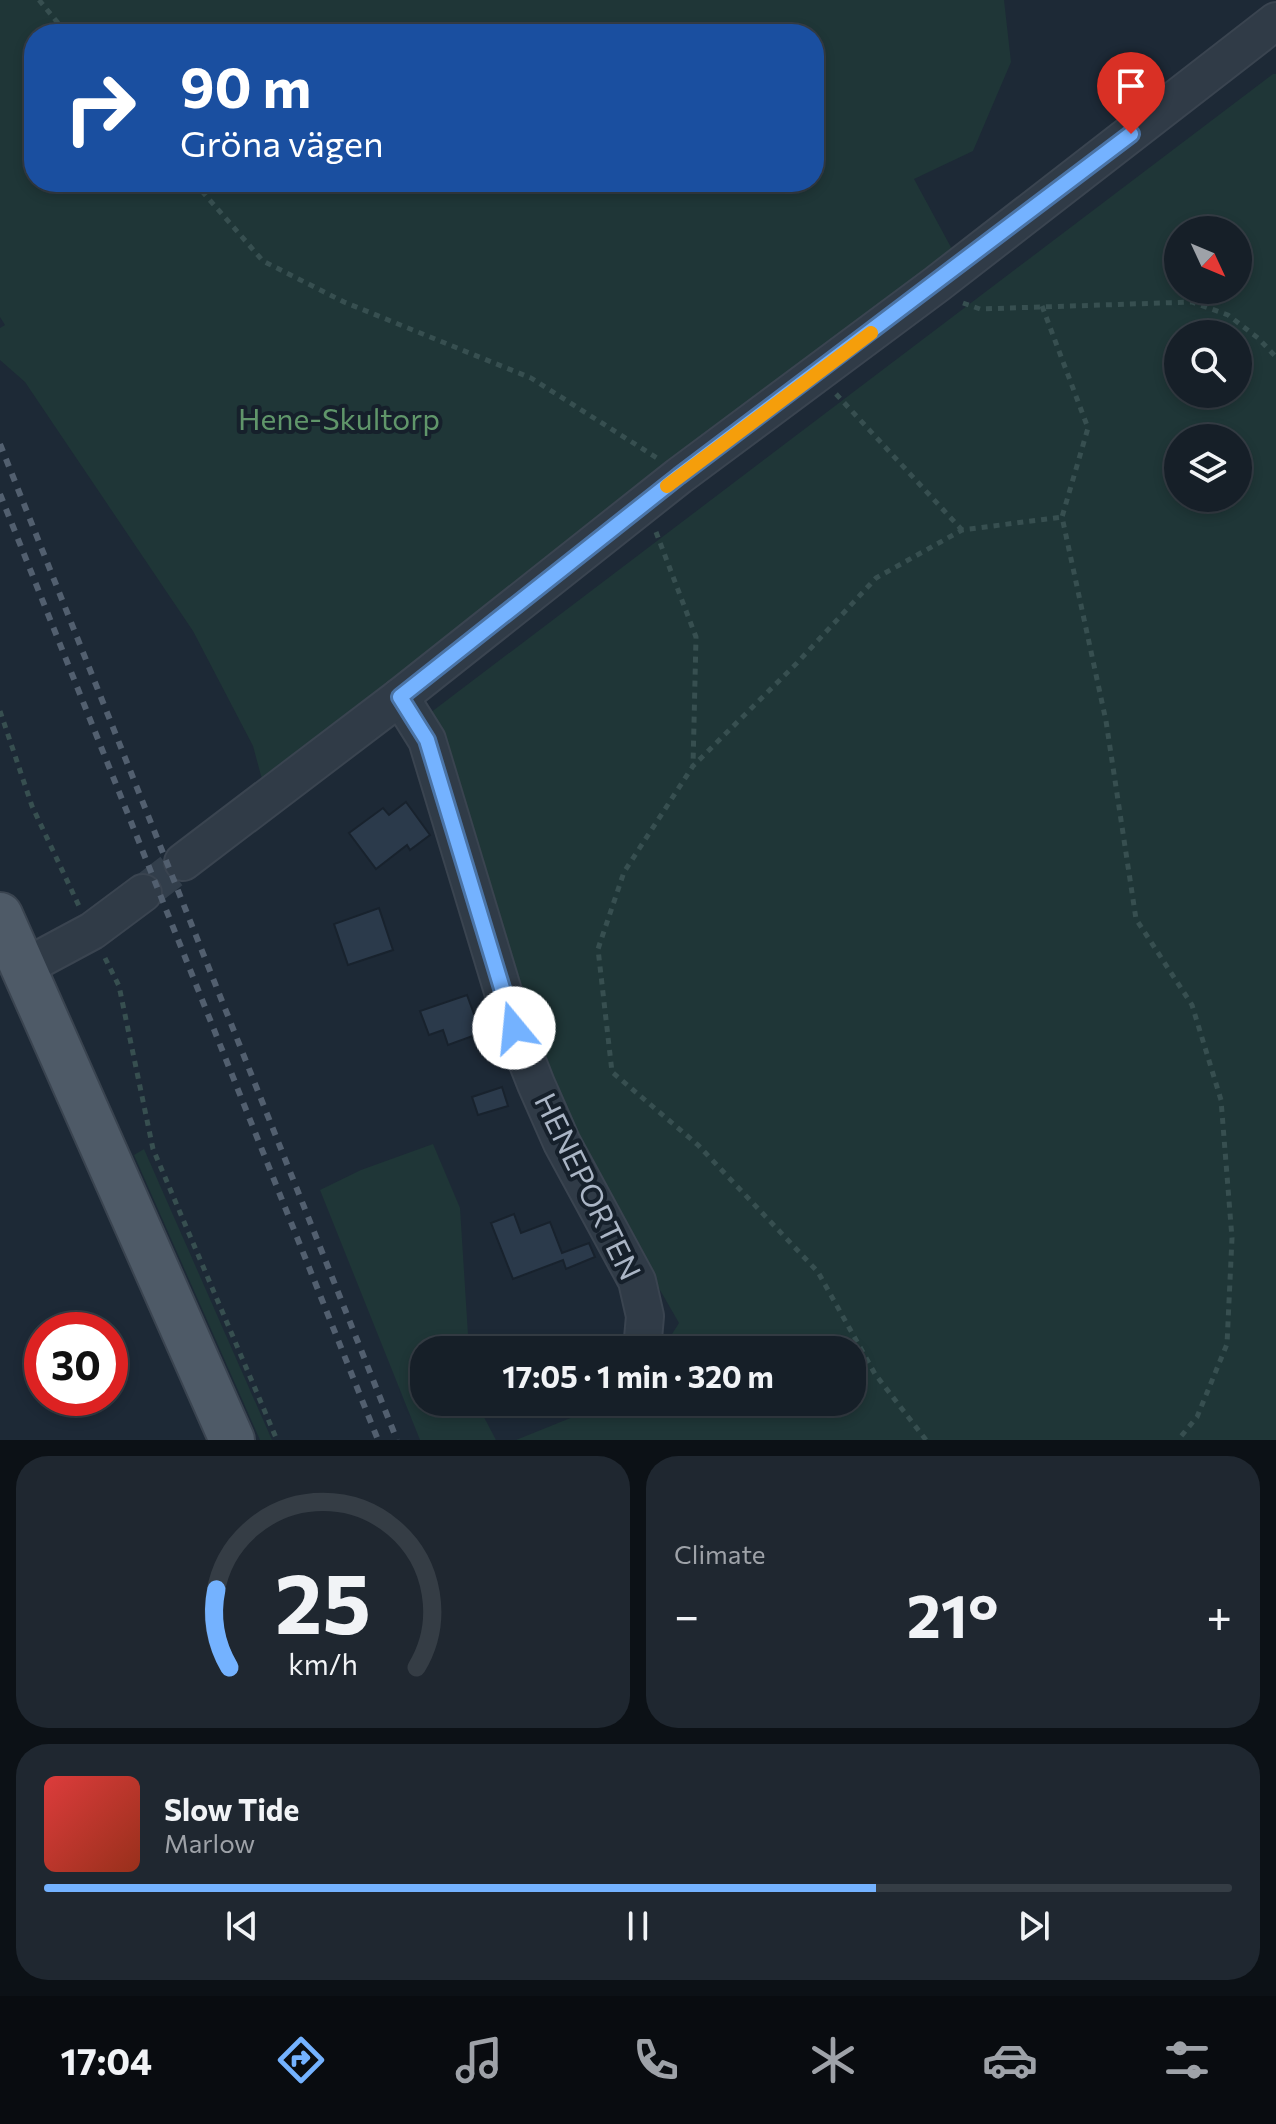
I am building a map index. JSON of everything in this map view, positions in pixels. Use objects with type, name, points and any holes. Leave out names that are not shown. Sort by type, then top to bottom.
[{"type":"main road","points":[[0,915],[232,1440]]},
{"type":"street","points":[[183,862],[400,697],[679,476],[937,284],[1276,21]]},
{"type":"street","name":"HENEPORTEN","points":[[400,697],[427,740],[514,1028],[536,1084],[562,1143],[637,1281],[645,1316],[643,1336]]},
{"type":"street","points":[[23,968],[92,931],[143,893]]},
{"type":"path","points":[[39,0],[59,24]]},
{"type":"path","points":[[203,192],[263,261],[344,302],[531,378],[654,456],[679,476]]},
{"type":"path","points":[[937,284],[950,298],[980,309],[1192,302],[1228,315],[1258,338],[1276,357]]},
{"type":"path","points":[[1042,306],[1088,428],[1062,517],[1106,721],[1136,919],[1192,1005],[1221,1100],[1232,1238],[1227,1344],[1197,1417],[1178,1440]]},
{"type":"path","points":[[832,391],[962,530]]},
{"type":"path","points":[[926,1440],[875,1374],[818,1272],[698,1145],[612,1072],[598,949],[624,872],[693,766],[797,663],[876,578],[962,530],[1062,517]]},
{"type":"path","points":[[654,527],[696,637],[693,766]]},
{"type":"path","points":[[0,711],[32,806],[85,918]]},
{"type":"path","points":[[104,954],[119,986],[153,1149],[277,1440]]},
{"type":"green space","name":"Hene-Skultorp","points":[[0,0],[1004,0],[1011,62],[973,151],[914,179],[953,251],[263,783],[253,746],[193,631],[25,382],[0,360],[0,328],[5,325],[0,317]]},
{"type":"green space","points":[[1276,74],[1276,1440],[516,1440],[575,1416],[866,1416],[866,1336],[671,1336],[679,1323],[573,1139],[430,713]]},
{"type":"green space","points":[[433,1144],[460,1208],[468,1336],[410,1336],[410,1415],[320,1190],[361,1170]]},
{"type":"green space","points":[[144,1149],[272,1440],[260,1440],[134,1155]]},
{"type":"green space","points":[[410,1416],[483,1416],[496,1440],[420,1440]]},
{"type":"building","points":[[406,802],[430,835],[410,850],[407,845],[376,869],[349,833],[383,808],[389,815]]},
{"type":"building","points":[[379,908],[393,950],[348,965],[334,924]]},
{"type":"building","points":[[467,995],[481,1033],[448,1045],[443,1030],[429,1035],[420,1011]]},
{"type":"building","points":[[502,1087],[508,1106],[478,1115],[472,1097]]},
{"type":"building","points":[[514,1214],[521,1233],[550,1222],[562,1253],[589,1243],[595,1257],[566,1269],[563,1260],[513,1279],[491,1223]]},
{"type":"tunnel","points":[[143,893],[183,862]]},
{"type":"railway","points":[[0,444],[397,1440]]},
{"type":"railway","points":[[0,494],[378,1440]]},
{"type":"slow traffic","points":[[667,486],[871,333]]},
{"type":"route","points":[[514,1028],[427,740],[400,697],[679,476],[937,284],[1131,134]]}]
